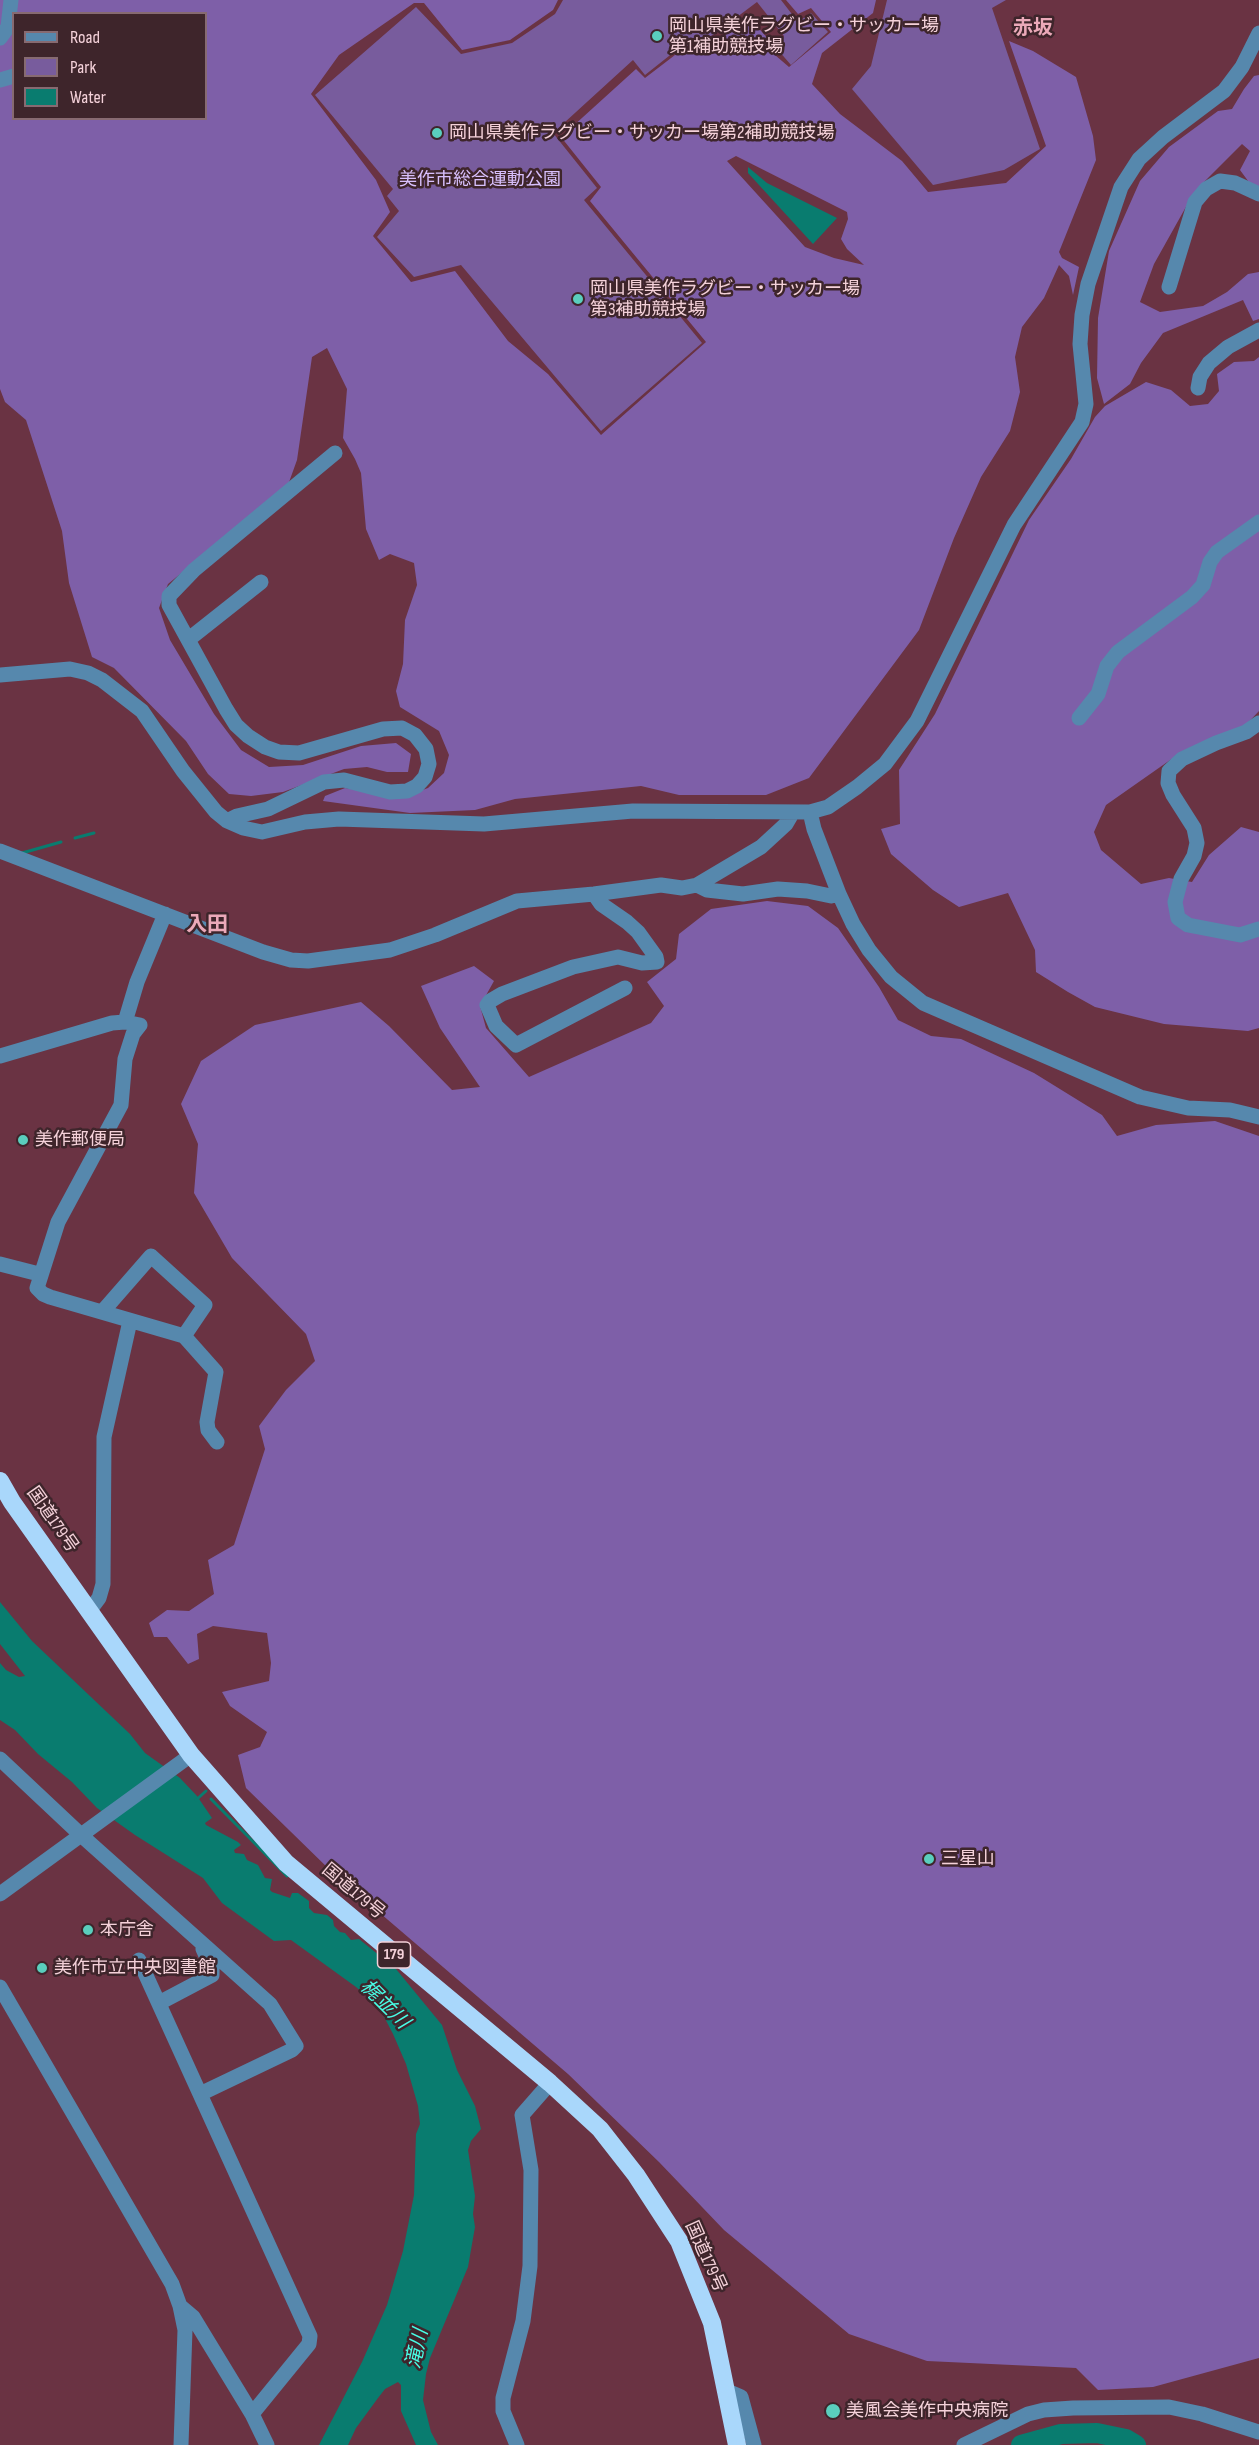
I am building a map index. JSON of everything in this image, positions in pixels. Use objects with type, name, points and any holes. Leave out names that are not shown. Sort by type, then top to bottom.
[{"type":"highway","name":"国道179号","points":[[0,1481],[12,1502],[191,1755],[286,1863],[550,2083],[600,2129],[636,2175],[679,2241],[712,2323],[737,2445]]},
{"type":"street","points":[[0,38],[8,27],[11,0]]},
{"type":"street","points":[[0,675],[69,669],[88,673],[102,680],[142,711],[183,771],[216,812],[227,821],[243,828],[262,832],[305,822],[339,819],[484,824],[654,810],[810,812],[828,807],[885,764],[917,721],[1014,525],[1082,422],[1086,404],[1080,344],[1082,315],[1088,284],[1121,187],[1139,159],[1163,137],[1224,90],[1242,67],[1259,33]]},
{"type":"street","points":[[1169,287],[1196,202],[1206,189],[1220,181],[1235,183],[1259,194]]},
{"type":"street","points":[[1198,388],[1200,377],[1209,363],[1228,347],[1259,330]]},
{"type":"street","points":[[227,821],[237,816],[268,809],[324,782],[344,780],[390,792],[407,791],[417,786],[425,777],[429,764],[426,748],[415,735],[402,728],[383,729],[299,753],[279,752],[265,747],[237,725],[169,605],[169,596],[194,570],[335,453]]},
{"type":"street","points":[[1079,718],[1098,694],[1107,666],[1118,652],[1192,597],[1203,585],[1210,562],[1217,552],[1259,522]]},
{"type":"street","points":[[189,639],[261,582]]},
{"type":"street","points":[[1259,723],[1246,732],[1216,742],[1182,759],[1169,771],[1168,783],[1194,828],[1197,843],[1194,856],[1181,879],[1175,902],[1178,918],[1188,925],[1240,935],[1259,929]]},
{"type":"street","points":[[0,851],[263,952],[291,960],[308,961],[390,950],[435,935],[517,901],[662,885],[682,888],[697,885],[761,847],[786,824],[793,812]]},
{"type":"street","points":[[810,812],[814,829],[839,894],[869,950],[891,977],[923,1003],[1140,1097],[1188,1108],[1230,1110],[1259,1117]]},
{"type":"street","points":[[697,885],[707,890],[743,894],[778,889],[807,891],[831,896],[839,894]]},
{"type":"street","points":[[594,894],[601,904],[638,932],[656,957],[657,962],[642,963],[618,957],[573,967],[502,994],[487,1005],[496,1026],[516,1045],[625,988]]},
{"type":"street","points":[[125,1022],[137,982],[165,914]]},
{"type":"street","points":[[0,1056],[112,1023],[125,1022],[140,1025],[133,1034],[125,1059],[121,1105],[58,1222],[39,1274],[37,1288],[42,1294],[184,1336],[216,1372],[207,1422],[208,1430],[217,1442]]},
{"type":"street","points":[[103,1311],[151,1256],[205,1305],[184,1336]]},
{"type":"street","points":[[0,1264],[39,1274]]},
{"type":"street","points":[[90,1610],[99,1598],[103,1584],[104,1437],[130,1321]]},
{"type":"street","points":[[0,1894],[191,1755]]},
{"type":"street","points":[[0,1759],[85,1834],[200,1943],[270,2004],[296,2046],[200,2094]]},
{"type":"street","points":[[159,2002],[212,1976],[212,1969],[200,1943]]},
{"type":"street","points":[[139,1960],[310,2336],[309,2344],[252,2414]]},
{"type":"street","points":[[0,1987],[172,2284],[180,2306],[184,2331],[181,2445]]},
{"type":"street","points":[[517,2445],[502,2411],[503,2398],[523,2321],[530,2266],[531,2170],[522,2115],[550,2083]]},
{"type":"street","points":[[180,2306],[192,2318],[252,2414],[267,2445]]},
{"type":"street","points":[[727,2391],[741,2397],[754,2445]]},
{"type":"street","points":[[964,2445],[1028,2414],[1044,2410],[1073,2408],[1169,2407],[1202,2414],[1259,2432]]},
{"type":"green space","name":"美作市総合運動公園","points":[[563,0],[781,0],[798,22],[811,13],[828,32],[791,65],[778,50],[784,36],[757,2],[713,35],[674,52],[645,75],[633,60],[553,133],[597,188],[584,200],[702,343],[601,431],[461,265],[414,277],[377,237],[399,211],[387,196],[393,189],[315,95],[416,7],[461,54],[512,43],[555,14]]},
{"type":"green space","points":[[887,0],[1006,0],[992,8],[1040,149],[1004,170],[933,185],[852,89],[871,66]]},
{"type":"shaded area","points":[[0,0],[558,0],[553,10],[510,40],[462,50],[424,3],[414,3],[339,55],[311,94],[376,180],[390,212],[373,236],[411,282],[455,271],[508,341],[548,374],[601,435],[706,342],[590,201],[601,187],[561,137],[636,69],[645,78],[675,55],[713,41],[752,21],[772,43],[775,55],[789,67],[831,32],[811,8],[798,14],[786,0],[876,0],[873,13],[822,53],[812,84],[840,114],[902,161],[928,192],[1006,183],[1046,146],[1009,41],[1033,51],[1076,77],[1093,136],[1096,160],[1059,252],[1062,258],[1079,267],[1073,295],[1069,276],[1059,265],[1044,298],[1022,327],[1015,357],[1020,392],[1010,431],[981,477],[954,538],[919,630],[809,778],[766,795],[679,795],[641,786],[515,799],[475,810],[410,813],[323,801],[325,796],[345,788],[403,797],[428,788],[444,773],[449,755],[439,731],[400,707],[396,691],[403,664],[405,620],[417,585],[414,563],[390,554],[379,560],[366,529],[361,473],[343,438],[347,389],[327,348],[312,357],[297,460],[288,485],[168,584],[159,608],[170,640],[214,714],[241,750],[269,767],[303,765],[361,746],[396,743],[411,754],[408,772],[387,772],[367,767],[344,769],[283,792],[251,796],[229,794],[208,774],[186,741],[114,668],[92,657],[69,583],[62,531],[26,420],[5,402],[0,389]],"holes":[[[736,156],[847,212],[848,219],[841,239],[847,249],[864,265],[834,258],[805,247],[727,161]]]},
{"type":"shaded area","points":[[1259,75],[1259,187],[1251,185],[1240,170],[1250,151],[1242,144],[1200,186],[1187,205],[1154,264],[1140,302],[1160,312],[1203,306],[1227,292],[1248,274],[1259,272],[1259,319],[1253,321],[1243,300],[1163,333],[1141,363],[1130,384],[1104,404],[1097,378],[1098,318],[1109,251],[1140,181],[1169,147],[1218,111],[1232,109],[1254,76]]},
{"type":"shaded area","points":[[1259,357],[1259,711],[1243,728],[1183,751],[1106,805],[1094,832],[1101,850],[1141,884],[1169,878],[1192,882],[1209,855],[1241,827],[1259,832],[1259,1028],[1248,1031],[1164,1024],[1095,1007],[1036,972],[1035,950],[1008,893],[959,907],[933,890],[891,854],[881,829],[900,824],[899,770],[935,714],[1029,520],[1071,459],[1095,417],[1105,406],[1146,382],[1171,390],[1190,406],[1208,404],[1219,391],[1217,374],[1234,362],[1254,361]]},
{"type":"shaded area","points":[[767,901],[808,906],[838,928],[879,987],[898,1020],[931,1036],[961,1039],[1034,1073],[1102,1115],[1117,1136],[1156,1125],[1215,1121],[1259,1136],[1259,2358],[1153,2387],[1098,2390],[1076,2368],[927,2361],[849,2334],[724,2230],[659,2162],[568,2074],[332,1872],[246,1788],[238,1755],[260,1747],[267,1732],[230,1706],[222,1692],[269,1681],[271,1663],[267,1633],[213,1626],[197,1634],[199,1659],[188,1664],[167,1637],[154,1637],[149,1623],[167,1610],[189,1611],[214,1594],[208,1560],[234,1545],[265,1449],[259,1426],[286,1390],[315,1361],[306,1334],[232,1258],[194,1193],[198,1144],[181,1104],[201,1061],[255,1025],[361,1002],[389,1026],[452,1090],[480,1087],[440,1028],[421,986],[474,966],[494,981],[480,1006],[486,1028],[529,1077],[651,1023],[664,1006],[647,982],[676,959],[679,934],[711,909]]},
{"type":"water","points":[[748,167],[767,183],[837,218],[813,244],[748,173]]},
{"type":"water","name":"梶並川","points":[[0,1602],[32,1641],[130,1734],[145,1753],[180,1778],[197,1796],[212,1818],[205,1823],[206,1825],[241,1845],[234,1850],[235,1853],[244,1854],[247,1860],[258,1865],[265,1878],[272,1879],[270,1890],[272,1892],[290,1898],[292,1893],[298,1893],[309,1901],[309,1908],[314,1913],[327,1915],[333,1920],[334,1926],[351,1940],[359,1939],[396,1969],[442,2025],[457,2070],[475,2106],[481,2129],[471,2141],[468,2150],[475,2196],[473,2214],[475,2227],[468,2267],[430,2358],[426,2374],[423,2400],[431,2432],[438,2445],[416,2445],[401,2411],[401,2385],[398,2382],[385,2389],[356,2428],[348,2445],[319,2445],[362,2362],[387,2305],[403,2251],[414,2195],[416,2134],[420,2124],[418,2106],[406,2064],[379,2007],[356,1987],[291,1940],[274,1941],[222,1903],[203,1878],[97,1808],[15,1730],[0,1720],[0,1663],[6,1670],[19,1677],[25,1676],[0,1644]]},
{"type":"waterway","points":[[75,838],[94,833]]},
{"type":"waterway","points":[[22,853],[61,842]]},
{"type":"waterway","points":[[196,1800],[206,1791]]},
{"type":"waterway","points":[[211,1799],[287,1876]]},
{"type":"waterway","name":"滝川","points":[[1021,2445],[1061,2434],[1097,2433],[1126,2439],[1136,2445]]},
{"type":"place","name":"岡山県美作ラグビー・サッカー場 第1補助競技場","points":[[657,36]]},
{"type":"place","name":"岡山県美作ラグビー・サッカー場第2補助競技場","points":[[437,133]]},
{"type":"place","name":"岡山県美作ラグビー・サッカー場 第3補助競技場","points":[[578,299]]},
{"type":"place","name":"美作郵便局","points":[[23,1140]]},
{"type":"place","name":"三星山","points":[[929,1859]]},
{"type":"place","name":"本庁舎","points":[[88,1930]]},
{"type":"place","name":"美作市立中央図書館","points":[[42,1968]]},
{"type":"place","name":"美風会美作中央病院","points":[[833,2411]]},
{"type":"district","name":"赤坂","points":[[1033,29]]},
{"type":"district","name":"入田","points":[[207,926]]}]
